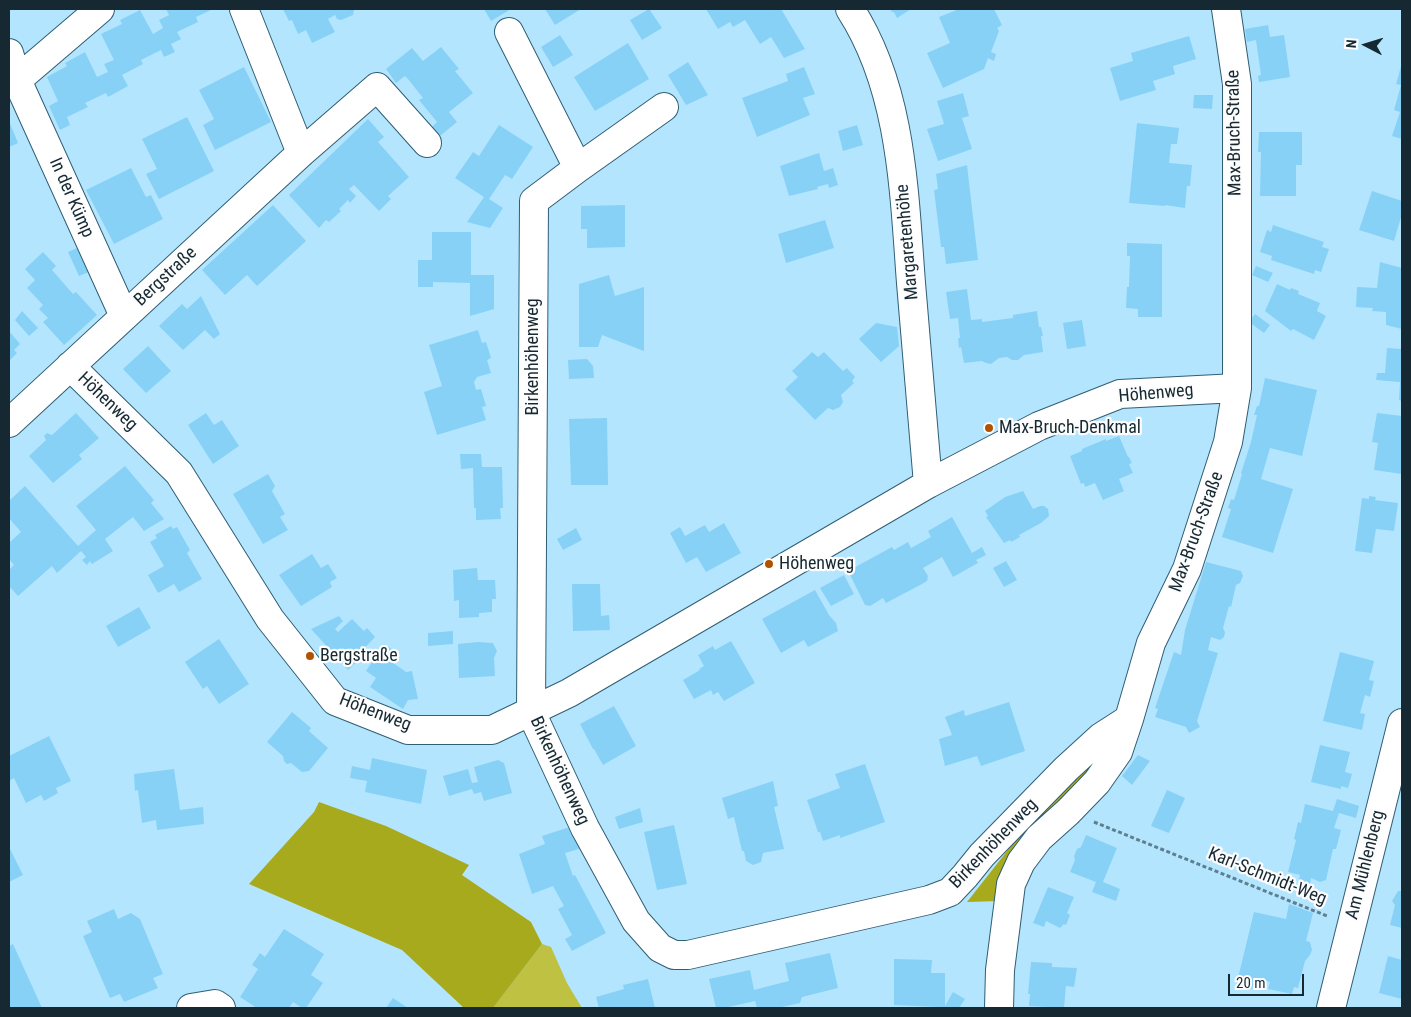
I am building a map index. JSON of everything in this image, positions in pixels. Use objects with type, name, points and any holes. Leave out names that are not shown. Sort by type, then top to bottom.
[{"type":"street","points":[[17,80],[100,9]]},
{"type":"street","points":[[244,9],[301,153]]},
{"type":"street","name":"Margaretenhöhe","points":[[850,9],[862,28],[887,92],[902,174],[928,484]]},
{"type":"street","name":"Max-Bruch-Straße","points":[[999,1008],[1000,970],[1011,884],[1021,862],[1039,838],[1097,782],[1118,752],[1151,643],[1187,569],[1228,442],[1237,388],[1237,84],[1226,9]]},
{"type":"street","points":[[508,32],[578,168],[664,107]]},
{"type":"street","name":"In der Kümp","points":[[9,53],[17,80],[124,316]]},
{"type":"street","name":"Bergstraße","points":[[9,423],[301,153],[377,87],[427,143]]},
{"type":"street","name":"Birkenhöhenweg","points":[[578,168],[534,202],[531,712],[585,828],[636,920],[660,948],[674,956],[688,955],[920,902],[950,892],[982,855],[1066,769],[1101,737],[1129,719]]},
{"type":"street","name":"Höhenweg","points":[[70,366],[179,473],[270,619],[335,701],[408,730],[492,730],[531,712],[569,693],[928,484],[1040,426],[1120,394],[1237,388]]},
{"type":"street","name":"Am Mühlenberg","points":[[1331,1008],[1398,758],[1402,723]]},
{"type":"street","points":[[191,1008],[215,1004],[221,1008]]},
{"type":"path","name":"Karl-Schmidt-Weg","points":[[1068,812],[1330,917]]},
{"type":"shaded area","points":[[1102,751],[1000,901],[967,902],[1026,827]]},
{"type":"shaded area","points":[[319,802],[386,826],[469,865],[462,875],[531,922],[542,944],[493,1008],[464,1008],[402,950],[249,884],[314,812]]},
{"type":"shaded area","points":[[542,944],[551,947],[567,983],[582,1008],[493,1008]]},
{"type":"building","points":[[166,9],[213,9],[196,17],[198,22],[177,32],[181,39],[171,44],[175,52],[164,57],[161,50],[141,60],[143,64],[122,75],[128,86],[108,97],[106,93],[85,103],[88,107],[67,117],[70,125],[60,130],[49,106],[58,101],[47,77],[67,66],[65,63],[85,52],[97,77],[108,72],[104,64],[114,60],[101,34],[122,24],[120,20],[140,10],[153,34],[163,28],[159,20],[169,15]]},
{"type":"building","points":[[283,9],[354,10],[353,15],[341,20],[337,19],[335,15],[328,19],[335,32],[312,43],[306,30],[298,34],[292,20],[289,21]]},
{"type":"building","points":[[484,9],[511,9],[491,21]]},
{"type":"building","points":[[545,9],[581,9],[555,25]]},
{"type":"building","points":[[649,9],[662,28],[642,40],[630,20]]},
{"type":"building","points":[[706,9],[781,9],[805,49],[784,58],[771,37],[760,44],[745,20],[733,27],[730,22],[718,29]]},
{"type":"building","points":[[890,9],[911,9],[897,18]]},
{"type":"building","points":[[959,9],[994,9],[1002,25],[997,28],[999,31],[991,52],[996,54],[994,61],[988,58],[984,69],[943,88],[927,53],[950,43],[939,17]]},
{"type":"building","points":[[1268,25],[1270,37],[1284,35],[1290,77],[1259,82],[1258,76],[1261,75],[1256,40],[1247,42],[1245,29]]},
{"type":"building","points":[[560,35],[573,55],[553,67],[541,47]]},
{"type":"building","points":[[1189,36],[1196,59],[1173,66],[1175,74],[1153,81],[1156,90],[1120,101],[1110,68],[1133,61],[1131,53]]},
{"type":"building","points":[[628,43],[649,79],[595,111],[574,77]]},
{"type":"building","points":[[441,47],[459,69],[455,71],[473,93],[449,112],[457,122],[440,136],[432,127],[437,122],[419,100],[423,98],[408,79],[405,76],[396,83],[386,69],[412,48],[423,61]]},
{"type":"building","points":[[688,62],[708,95],[686,105],[668,75]]},
{"type":"building","points":[[1402,63],[1402,139],[1392,136],[1400,112],[1394,110],[1401,85],[1396,84]]},
{"type":"building","points":[[244,67],[271,122],[215,150],[203,125],[214,119],[199,90]]},
{"type":"building","points":[[804,67],[815,94],[803,98],[810,115],[757,137],[742,98],[788,81],[786,74]]},
{"type":"building","points":[[963,93],[969,116],[962,118],[972,149],[938,161],[927,129],[944,124],[937,101]]},
{"type":"building","points":[[1194,95],[1213,95],[1212,109],[1193,108]]},
{"type":"building","points":[[187,117],[214,171],[159,199],[146,174],[157,169],[142,139]]},
{"type":"building","points":[[368,119],[384,137],[378,142],[409,177],[388,196],[391,199],[379,211],[354,185],[349,189],[356,196],[350,203],[348,200],[339,209],[341,211],[329,222],[326,220],[319,228],[289,195]]},
{"type":"building","points":[[9,121],[18,143],[9,147]]},
{"type":"building","points":[[1137,123],[1179,128],[1177,144],[1171,144],[1169,163],[1192,165],[1190,186],[1187,186],[1185,208],[1129,203]]},
{"type":"building","points":[[499,125],[533,147],[512,179],[505,175],[489,199],[503,208],[490,228],[467,222],[484,197],[455,178],[473,152],[479,156]]},
{"type":"building","points":[[857,125],[863,145],[843,151],[838,131]]},
{"type":"building","points":[[1259,132],[1302,132],[1302,165],[1296,165],[1296,196],[1260,196],[1261,152],[1258,152]]},
{"type":"building","points":[[819,153],[824,171],[833,168],[838,185],[829,188],[828,184],[817,187],[818,189],[789,196],[780,166]]},
{"type":"building","points":[[967,165],[978,260],[946,264],[944,247],[941,247],[934,190],[938,189],[936,174]]},
{"type":"building","points":[[131,168],[146,197],[151,195],[163,219],[114,244],[86,190]]},
{"type":"building","points":[[1372,191],[1402,201],[1402,214],[1394,241],[1359,230]]},
{"type":"building","points":[[273,205],[306,241],[257,286],[247,275],[225,295],[202,270]]},
{"type":"building","points":[[625,205],[625,247],[587,248],[587,229],[581,229],[581,206]]},
{"type":"building","points":[[825,220],[834,248],[786,263],[778,234]]},
{"type":"building","points":[[1273,225],[1324,242],[1322,247],[1329,249],[1321,272],[1315,270],[1314,274],[1271,260],[1272,256],[1260,252],[1267,230],[1271,232]]},
{"type":"building","points":[[432,232],[471,232],[471,275],[494,275],[494,309],[470,316],[470,283],[433,282],[433,287],[418,287],[418,260],[432,260]]},
{"type":"building","points":[[1127,243],[1162,244],[1162,317],[1138,317],[1138,309],[1126,308],[1130,256],[1127,256]]},
{"type":"building","points":[[79,247],[89,272],[79,276],[68,252]]},
{"type":"building","points":[[43,252],[56,266],[52,270],[73,294],[76,292],[97,315],[64,345],[43,322],[48,318],[39,309],[43,305],[27,288],[35,280],[25,269]]},
{"type":"building","points":[[1380,262],[1402,268],[1402,329],[1386,325],[1386,312],[1372,311],[1373,308],[1356,307],[1357,287],[1377,288]]},
{"type":"building","points":[[1256,266],[1273,273],[1268,282],[1252,275]]},
{"type":"building","points":[[609,275],[615,296],[644,287],[644,351],[602,335],[598,347],[579,347],[579,284]]},
{"type":"building","points":[[1277,284],[1290,290],[1291,288],[1299,291],[1298,294],[1320,303],[1317,311],[1326,316],[1314,340],[1293,329],[1291,331],[1265,311]]},
{"type":"building","points":[[967,289],[971,320],[982,319],[982,322],[1013,318],[1013,315],[1037,311],[1039,327],[1041,327],[1043,336],[1041,336],[1043,352],[1024,355],[1018,360],[1012,360],[1007,357],[999,358],[991,364],[982,361],[964,363],[961,347],[959,348],[958,318],[950,319],[946,292]]},
{"type":"building","points":[[201,296],[220,334],[214,339],[205,330],[183,350],[159,326],[182,304],[187,309]]},
{"type":"building","points":[[22,311],[38,328],[29,336],[15,320]]},
{"type":"building","points":[[1255,314],[1270,325],[1264,333],[1249,322]]},
{"type":"building","points":[[1082,320],[1086,346],[1067,349],[1063,323]]},
{"type":"building","points":[[876,323],[897,327],[899,346],[881,362],[859,339]]},
{"type":"building","points":[[478,330],[482,343],[486,342],[491,358],[487,360],[491,373],[477,377],[474,382],[476,390],[481,389],[486,406],[482,407],[486,420],[437,435],[424,392],[442,386],[429,345]]},
{"type":"building","points":[[9,331],[20,344],[14,350],[17,353],[9,361]]},
{"type":"building","points":[[148,346],[171,371],[146,393],[123,369]]},
{"type":"building","points":[[1387,348],[1402,349],[1402,401],[1399,400],[1400,382],[1376,380],[1377,373],[1385,373]]},
{"type":"building","points":[[812,352],[818,357],[824,352],[843,371],[847,368],[855,377],[852,381],[854,383],[841,395],[843,402],[840,407],[833,410],[828,408],[815,420],[785,389],[798,377],[792,371]]},
{"type":"building","points":[[587,359],[593,366],[594,378],[569,379],[568,360]]},
{"type":"building","points":[[1265,378],[1317,390],[1302,456],[1270,448],[1261,479],[1293,489],[1273,553],[1222,537],[1231,509],[1228,508],[1231,499],[1234,500],[1251,442],[1257,415],[1254,415],[1257,406],[1259,406]]},
{"type":"building","points":[[76,413],[99,438],[79,455],[82,459],[53,483],[29,456],[46,440],[44,436],[47,433],[52,435]]},
{"type":"building","points":[[206,413],[214,425],[222,420],[239,446],[213,464],[188,425]]},
{"type":"building","points":[[1377,413],[1402,416],[1402,474],[1374,470],[1378,443],[1372,442]]},
{"type":"building","points":[[607,418],[608,485],[571,485],[569,419]]},
{"type":"building","points":[[1119,436],[1132,463],[1129,464],[1133,473],[1119,479],[1124,491],[1103,500],[1095,483],[1085,487],[1084,483],[1081,484],[1070,456],[1106,439],[1106,441]]},
{"type":"building","points":[[460,454],[481,454],[482,467],[502,467],[503,508],[500,508],[501,519],[476,520],[473,468],[461,469]]},
{"type":"building","points":[[125,466],[154,500],[151,503],[164,519],[144,531],[133,517],[105,539],[113,551],[92,564],[90,561],[87,565],[82,560],[86,557],[81,551],[57,573],[52,566],[18,596],[9,586],[9,570],[14,565],[9,559],[9,543],[21,532],[9,518],[9,501],[25,486],[78,546],[96,530],[76,506]]},
{"type":"building","points":[[268,474],[275,486],[272,491],[285,514],[280,517],[288,530],[263,544],[233,494]]},
{"type":"building","points":[[1023,491],[1033,509],[1044,506],[1048,509],[1049,516],[1041,523],[1019,535],[1020,537],[1011,542],[1010,540],[1004,543],[986,517],[988,516],[985,511],[1005,497]]},
{"type":"building","points":[[1369,496],[1376,497],[1375,500],[1398,503],[1394,531],[1376,529],[1372,553],[1355,551],[1362,498],[1369,499]]},
{"type":"building","points":[[952,517],[972,553],[982,547],[986,555],[976,560],[978,563],[953,577],[942,557],[923,568],[928,576],[927,581],[886,603],[883,598],[870,606],[865,605],[848,571],[892,547],[894,550],[908,542],[911,548],[931,537],[928,531]]},
{"type":"building","points":[[724,523],[741,553],[706,572],[697,557],[686,563],[670,533],[680,527],[685,536],[705,525],[709,532]]},
{"type":"building","points":[[171,526],[173,529],[177,527],[190,550],[187,553],[202,579],[179,592],[174,584],[158,593],[148,575],[164,566],[150,542],[157,538],[155,535]]},
{"type":"building","points":[[576,528],[582,540],[563,550],[557,539]]},
{"type":"building","points":[[312,554],[321,568],[328,564],[337,578],[330,582],[332,587],[301,606],[279,575]]},
{"type":"building","points":[[1006,561],[1017,580],[1004,587],[993,568]]},
{"type":"building","points":[[1206,562],[1241,571],[1243,576],[1240,583],[1236,585],[1231,607],[1229,606],[1223,628],[1225,632],[1224,637],[1220,640],[1211,637],[1208,650],[1218,653],[1197,721],[1200,727],[1189,733],[1186,727],[1155,717],[1158,709],[1155,708],[1174,652],[1181,655],[1185,630]]},
{"type":"building","points":[[477,568],[478,580],[495,580],[496,599],[492,599],[492,612],[479,613],[479,617],[459,618],[459,600],[454,601],[453,570]]},
{"type":"building","points":[[844,575],[854,594],[831,606],[820,588]]},
{"type":"building","points":[[572,584],[600,584],[601,616],[609,615],[610,630],[573,631]]},
{"type":"building","points":[[815,590],[829,615],[836,623],[838,631],[808,647],[804,640],[781,653],[762,619]]},
{"type":"building","points":[[139,607],[151,628],[118,647],[106,626]]},
{"type":"building","points":[[339,616],[343,621],[335,629],[338,632],[352,619],[364,631],[367,628],[375,637],[358,655],[361,658],[348,670],[339,660],[335,663],[327,654],[331,651],[311,629]]},
{"type":"building","points":[[453,631],[453,644],[428,646],[428,633]]},
{"type":"building","points":[[219,639],[249,684],[219,704],[207,686],[203,689],[185,662]]},
{"type":"building","points":[[731,641],[755,683],[724,701],[718,692],[713,695],[711,690],[694,699],[683,680],[704,666],[698,655],[713,646],[715,650]]},
{"type":"building","points":[[493,643],[497,651],[494,658],[495,676],[459,678],[458,644]]},
{"type":"building","points":[[384,644],[395,651],[389,660],[406,672],[412,671],[418,699],[408,700],[403,709],[370,687],[376,678],[366,671]]},
{"type":"building","points":[[1340,652],[1374,661],[1369,680],[1374,681],[1370,697],[1365,695],[1360,713],[1365,714],[1362,730],[1323,721]]},
{"type":"building","points":[[1009,702],[1025,751],[981,766],[977,756],[945,766],[939,739],[952,735],[945,717],[964,710],[965,716]]},
{"type":"building","points":[[614,706],[636,746],[603,765],[580,724]]},
{"type":"building","points":[[292,712],[311,728],[309,731],[328,748],[309,771],[302,772],[291,763],[287,764],[283,756],[267,742]]},
{"type":"building","points":[[49,736],[71,781],[56,788],[58,793],[44,801],[41,795],[26,803],[14,778],[9,781],[9,756]]},
{"type":"building","points":[[1320,745],[1350,752],[1345,772],[1352,774],[1348,788],[1341,786],[1341,789],[1311,782]]},
{"type":"building","points":[[1138,755],[1150,761],[1132,785],[1122,776]]},
{"type":"building","points":[[372,758],[427,770],[421,804],[365,792],[367,781],[350,778],[352,766],[370,770]]},
{"type":"building","points":[[498,760],[504,763],[512,793],[484,801],[481,792],[474,794],[472,789],[449,796],[443,776],[468,769],[472,783],[478,782],[474,767]]},
{"type":"building","points":[[865,764],[885,822],[840,838],[840,835],[823,841],[807,800],[840,788],[835,774]]},
{"type":"building","points":[[174,769],[180,810],[203,807],[204,824],[157,830],[156,820],[142,823],[138,790],[135,791],[134,774]]},
{"type":"building","points":[[773,781],[778,806],[774,807],[784,849],[763,853],[761,862],[753,865],[746,861],[734,817],[728,819],[722,798]]},
{"type":"building","points":[[1167,790],[1185,798],[1169,833],[1151,826]]},
{"type":"building","points":[[1337,799],[1359,806],[1356,818],[1339,813],[1334,828],[1341,830],[1336,849],[1333,849],[1326,880],[1320,882],[1311,878],[1310,886],[1298,883],[1300,875],[1288,872],[1296,840],[1294,839],[1298,822],[1301,823],[1305,804],[1333,811]]},
{"type":"building","points":[[640,808],[643,822],[619,829],[615,817]]},
{"type":"building","points":[[674,825],[687,884],[657,890],[644,832]]},
{"type":"building","points":[[573,826],[582,848],[565,853],[573,876],[575,875],[606,933],[572,951],[565,939],[572,935],[558,909],[564,906],[553,886],[532,894],[519,854],[545,844],[542,836]]},
{"type":"building","points":[[1086,835],[1117,848],[1103,882],[1120,889],[1116,901],[1092,892],[1096,882],[1070,872],[1077,849],[1081,847]]},
{"type":"building","points":[[9,847],[23,875],[9,882]]},
{"type":"building","points":[[1048,887],[1074,897],[1067,913],[1070,915],[1066,925],[1064,924],[1060,928],[1046,921],[1044,927],[1033,923]]},
{"type":"building","points":[[1398,891],[1402,891],[1402,928],[1390,925],[1395,905],[1392,901]]},
{"type":"building","points":[[1289,904],[1313,913],[1306,941],[1310,942],[1312,950],[1305,961],[1298,988],[1294,987],[1292,994],[1268,989],[1270,982],[1255,978],[1252,989],[1236,986],[1254,912],[1286,919]]},
{"type":"building","points":[[114,909],[118,919],[131,913],[140,919],[163,974],[153,978],[158,988],[124,1002],[120,994],[110,998],[83,936],[92,932],[87,921]]},
{"type":"building","points":[[284,929],[324,954],[311,975],[323,983],[306,1008],[302,1008],[293,1002],[289,1008],[257,1008],[240,997],[258,969],[252,965],[260,953],[265,957]]},
{"type":"building","points":[[13,944],[42,1008],[9,1008],[9,946]]},
{"type":"building","points":[[830,953],[838,988],[802,997],[800,1003],[782,1008],[757,1008],[755,1001],[716,1008],[709,979],[750,970],[754,990],[789,981],[785,963]]},
{"type":"building","points":[[1388,956],[1402,960],[1402,999],[1379,993]]},
{"type":"building","points":[[894,959],[932,960],[931,973],[945,973],[945,1006],[953,992],[965,999],[959,1008],[894,1005]]},
{"type":"building","points":[[1031,962],[1052,963],[1052,967],[1077,968],[1074,987],[1066,986],[1064,1008],[1029,1006],[1030,994],[1028,994]]},
{"type":"building","points":[[648,979],[655,1008],[599,1008],[596,997],[624,989],[623,985]]},
{"type":"building","points":[[393,998],[408,1008],[386,1008]]},
{"type":"place","name":"Max-Bruch-Denkmal","points":[[989,428]]},
{"type":"place","name":"Höhenweg","points":[[769,564]]},
{"type":"place","name":"Bergstraße","points":[[310,656]]}]
